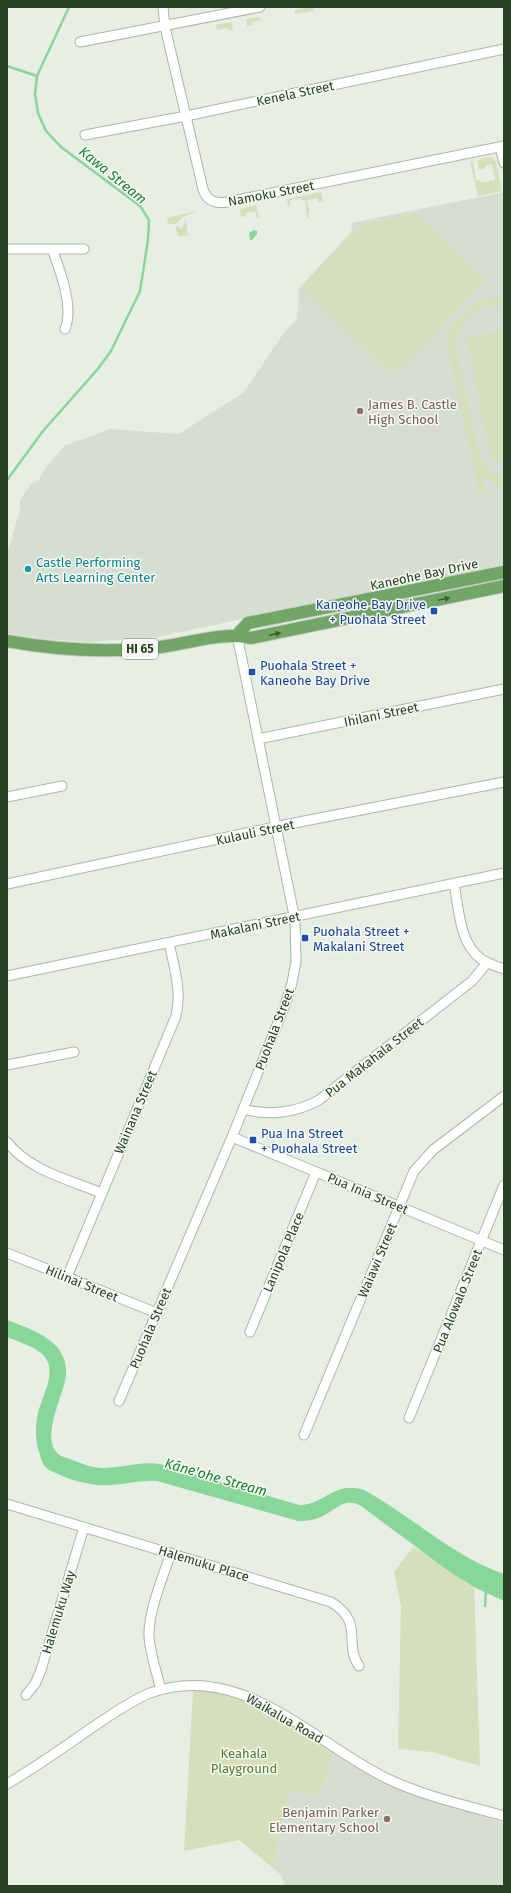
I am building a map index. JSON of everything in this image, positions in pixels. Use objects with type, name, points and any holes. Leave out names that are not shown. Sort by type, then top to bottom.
[{"type":"main road","name":"Kaneohe Bay Drive","points":[[237,635],[248,623],[504,572]]},
{"type":"main road","name":"HI 65","points":[[7,641],[68,649],[114,650],[159,647],[237,635],[255,638],[504,586]]},
{"type":"main road","points":[[342,605],[345,619]]},
{"type":"street","name":"Namoku Street","points":[[162,7],[165,27],[186,116],[205,193],[209,200],[217,203],[502,146]]},
{"type":"street","points":[[80,42],[165,27],[260,7]]},
{"type":"street","name":"Kenela Street","points":[[85,135],[186,116],[504,49]]},
{"type":"street","points":[[502,146],[504,164]]},
{"type":"street","points":[[7,249],[84,249]]},
{"type":"street","points":[[52,249],[60,272],[68,310],[68,320],[65,329]]},
{"type":"street","name":"Puohala Street","points":[[120,1401],[232,1137],[285,1005],[292,983],[297,947],[294,916],[237,635]]},
{"type":"street","name":"Ihilani Street","points":[[258,739],[504,689]]},
{"type":"street","name":"Kulauli Street","points":[[7,884],[276,827],[504,782]]},
{"type":"street","points":[[7,797],[62,786]]},
{"type":"street","name":"Makalani Street","points":[[7,976],[504,873]]},
{"type":"street","points":[[454,884],[466,941],[473,952],[487,963],[504,969]]},
{"type":"street","name":"Wainana Street","points":[[67,1277],[101,1192],[176,1016],[178,988],[169,942]]},
{"type":"street","name":"Pua Makahala Street","points":[[243,1109],[269,1114],[298,1108],[319,1100],[472,981],[487,963]]},
{"type":"street","points":[[7,1066],[74,1052]]},
{"type":"street","name":"Waiawi Street","points":[[304,1435],[414,1171],[424,1159],[504,1096]]},
{"type":"street","name":"Pua Inia Street","points":[[232,1137],[504,1250]]},
{"type":"street","points":[[7,1142],[18,1154],[31,1164],[101,1192]]},
{"type":"street","name":"Lanipola Place","points":[[250,1332],[316,1172]]},
{"type":"street","name":"Pua Alowalo Street","points":[[409,1418],[450,1321],[504,1185]]},
{"type":"street","name":"Hilinai Street","points":[[7,1252],[157,1314]]},
{"type":"street","name":"Halemuku Place","points":[[7,1504],[331,1602],[344,1613],[350,1624],[354,1656],[359,1666]]},
{"type":"street","name":"Halemuku Way","points":[[26,1695],[35,1684],[41,1670],[84,1527]]},
{"type":"street","points":[[161,1690],[150,1644],[149,1630],[151,1618],[171,1553]]},
{"type":"street","name":"Waikalua Road","points":[[7,1784],[34,1768],[129,1703],[161,1690],[201,1685],[239,1692],[263,1703],[390,1780],[425,1793],[504,1816]]},
{"type":"shaded area","name":"James B. Castle High School","points":[[504,192],[504,568],[327,601],[158,637],[89,642],[43,639],[7,633],[8,551],[20,510],[20,500],[31,484],[38,481],[47,466],[64,446],[110,429],[179,434],[244,392],[283,334],[297,319],[299,289],[352,231],[351,223]]},
{"type":"shaded area","points":[[254,230],[257,231],[257,234],[252,240],[250,240],[249,233]]},
{"type":"shaded area","points":[[7,1320],[44,1336],[57,1347],[63,1358],[66,1366],[65,1383],[54,1417],[52,1429],[54,1449],[61,1456],[97,1468],[110,1468],[145,1463],[160,1464],[299,1505],[308,1504],[337,1490],[345,1488],[364,1490],[382,1500],[467,1557],[504,1574],[504,1601],[476,1588],[450,1572],[361,1506],[356,1504],[346,1503],[323,1516],[298,1521],[157,1481],[95,1485],[71,1479],[49,1470],[41,1460],[37,1445],[36,1423],[48,1385],[50,1370],[42,1353],[28,1345],[7,1337]]},
{"type":"shaded area","name":"Benjamin Parker Elementary School","points":[[333,1752],[393,1787],[504,1823],[504,1886],[285,1886],[281,1875],[273,1868],[290,1789],[320,1796]]},
{"type":"green space","points":[[313,7],[314,11],[295,14],[295,10]]},
{"type":"green space","points":[[260,17],[261,20],[252,22],[252,25],[247,26],[246,19]]},
{"type":"green space","points":[[231,22],[233,30],[228,30],[228,28],[217,30],[216,25]]},
{"type":"green space","points":[[488,157],[493,158],[496,162],[502,191],[478,196],[470,161],[473,161],[476,180],[480,180],[481,183],[495,180],[492,164],[479,170],[477,160]]},
{"type":"green space","points":[[321,192],[323,201],[318,202],[317,198],[307,200],[310,213],[308,213],[309,217],[307,218],[305,200],[302,200],[301,198],[290,200],[290,205],[288,206],[287,199]]},
{"type":"green space","points":[[256,205],[259,218],[257,218],[255,211],[246,213],[246,216],[241,217],[240,209]]},
{"type":"green space","points":[[199,210],[183,217],[175,224],[168,224],[167,218]]},
{"type":"green space","points":[[415,213],[485,280],[402,369],[387,370],[300,287],[359,225]]},
{"type":"green space","points":[[186,219],[188,235],[179,237],[175,227],[177,226],[182,229]]},
{"type":"green space","points":[[495,297],[504,298],[504,306],[494,306],[476,311],[463,324],[457,341],[457,351],[479,455],[489,471],[504,480],[504,488],[482,475],[486,493],[479,494],[444,330],[452,329],[464,311],[475,303]]},
{"type":"green space","points":[[504,330],[504,458],[491,461],[466,338]]},
{"type":"green space","points":[[413,1547],[474,1582],[480,1766],[432,1752],[398,1749],[401,1606],[394,1572]]},
{"type":"green space","name":"Keahala Playground","points":[[193,1691],[213,1692],[231,1696],[249,1703],[267,1711],[333,1752],[320,1796],[290,1790],[273,1868],[239,1840],[184,1851]]},
{"type":"waterway","points":[[37,76],[69,7]]},
{"type":"waterway","name":"Kawa Stream","points":[[7,66],[37,76],[35,94],[38,113],[46,131],[61,147],[140,206],[149,220],[148,240],[140,291],[111,351],[97,370],[43,431],[7,480]]},
{"type":"waterway","points":[[485,1606],[486,1590]]},
{"type":"place","name":"James B. Castle High School","points":[[360,411]]},
{"type":"place","name":"Castle Performing Arts Learning Center","points":[[28,569]]},
{"type":"place","name":"Kaneohe Bay Drive + Puohala Street","points":[[434,611]]},
{"type":"place","name":"Puohala Street + Kaneohe Bay Drive","points":[[252,672]]},
{"type":"place","name":"Puohala Street + Makalani Street","points":[[305,938]]},
{"type":"place","name":"Pua Ina Street + Puohala Street","points":[[253,1140]]},
{"type":"place","name":"Benjamin Parker Elementary School","points":[[387,1819]]},
{"type":"water label","name":"Kāne'ohe Stream","points":[[216,1477]]}]
